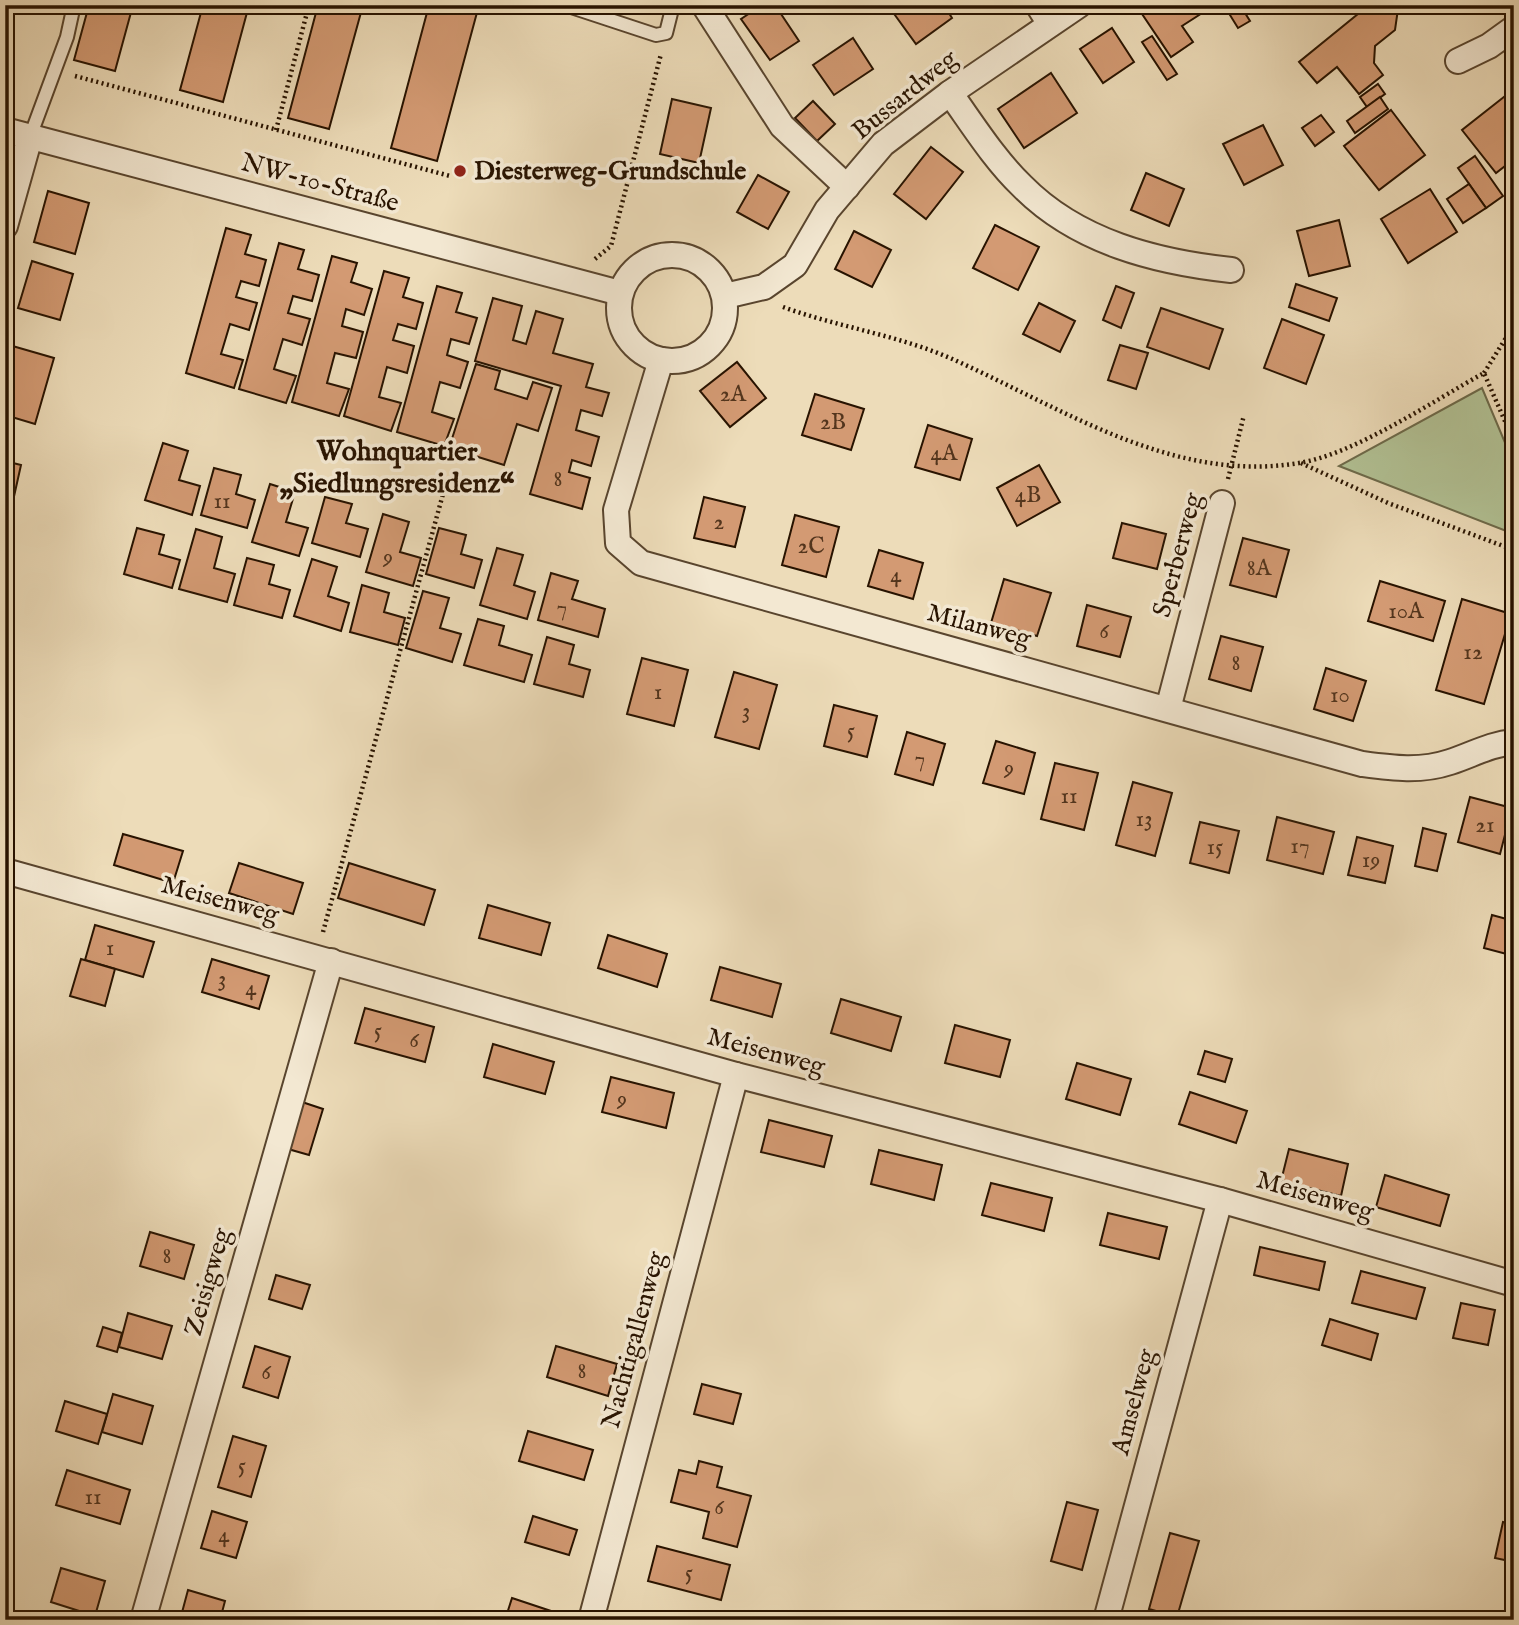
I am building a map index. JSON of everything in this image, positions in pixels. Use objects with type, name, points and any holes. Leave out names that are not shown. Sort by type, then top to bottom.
[{"type":"street","points":[[704,5],[782,126],[847,187]]},
{"type":"street","name":"Bussardweg","points":[[725,296],[764,287],[795,265],[827,210],[883,144],[1044,15],[1079,5]]},
{"type":"street","points":[[1458,61],[1489,46],[1514,29]]},
{"type":"street","points":[[950,93],[994,154],[1023,188],[1094,237],[1138,254],[1184,265],[1231,270]]},
{"type":"street","name":"NW-10-Straße","points":[[5,130],[620,293]]},
{"type":"street","points":[[5,226],[30,136]]},
{"type":"street","points":[[674,253],[696,259],[706,267],[715,275],[725,296],[725,317],[717,337],[703,352],[683,360],[661,360],[641,352],[626,335],[619,315],[620,293],[631,272],[650,258],[674,253]]},
{"type":"street","name":"Milanweg","points":[[661,360],[616,510],[618,543],[641,564],[1362,764],[1407,770],[1448,762],[1495,744],[1514,742]]},
{"type":"street","name":"Sperberweg","points":[[1168,709],[1222,503]]},
{"type":"street","name":"Meisenweg","points":[[5,872],[736,1075],[1220,1200],[1514,1284]]},
{"type":"street","name":"Zeisigweg","points":[[143,1620],[324,959]]},
{"type":"street","name":"Nachtigallenweg","points":[[591,1620],[736,1075]]},
{"type":"street","name":"Amselweg","points":[[1106,1620],[1220,1200]]},
{"type":"lane","points":[[30,136],[74,5]]},
{"type":"lane","points":[[565,5],[656,34],[666,33],[673,5]]},
{"type":"path","points":[[276,130],[309,5]]},
{"type":"path","points":[[594,259],[611,246],[666,33]]},
{"type":"path","points":[[54,71],[450,176]]},
{"type":"path","points":[[764,287],[779,306],[828,323],[948,357],[1087,424],[1147,448],[1231,467],[1300,463],[1364,440],[1484,373],[1514,325]]},
{"type":"path","points":[[1484,373],[1514,442]]},
{"type":"path","name":"Sperberweg","points":[[1222,503],[1244,415]]},
{"type":"path","points":[[1300,463],[1388,503],[1514,550]]},
{"type":"path","points":[[324,959],[443,494]]},
{"type":"green space","points":[[1482,388],[1514,464],[1514,534],[1339,466]]},
{"type":"building","points":[[89,5],[133,5],[115,71],[74,60]]},
{"type":"building","points":[[203,5],[249,5],[223,102],[180,90]]},
{"type":"building","points":[[318,5],[363,5],[329,129],[288,118]]},
{"type":"building","points":[[429,5],[479,5],[437,161],[391,148]]},
{"type":"building","points":[[762,5],[775,5],[799,41],[770,60],[741,19]]},
{"type":"building","points":[[900,5],[944,5],[952,18],[916,44],[892,11]]},
{"type":"building","points":[[1136,5],[1208,5],[1210,8],[1182,26],[1193,42],[1171,57]]},
{"type":"building","points":[[1240,5],[1250,21],[1238,28],[1225,7]]},
{"type":"building","points":[[1369,5],[1395,5],[1398,9],[1395,30],[1375,46],[1374,63],[1383,75],[1359,94],[1337,67],[1317,83],[1299,62]]},
{"type":"building","points":[[1112,28],[1134,62],[1103,83],[1080,49]]},
{"type":"building","points":[[1152,36],[1177,74],[1167,80],[1142,42]]},
{"type":"building","points":[[853,38],[873,69],[834,95],[813,65]]},
{"type":"building","points":[[1051,73],[1077,113],[1024,148],[998,109]]},
{"type":"building","points":[[1378,84],[1385,94],[1367,107],[1360,97]]},
{"type":"building","points":[[1514,89],[1514,159],[1496,173],[1462,130]]},
{"type":"building","points":[[1380,97],[1388,109],[1355,133],[1347,121]]},
{"type":"building","points":[[672,99],[711,108],[699,163],[660,154]]},
{"type":"building","points":[[813,101],[835,124],[817,141],[795,118]]},
{"type":"building","points":[[1391,110],[1425,155],[1379,190],[1344,146]]},
{"type":"building","points":[[1321,115],[1334,132],[1315,146],[1302,128]]},
{"type":"building","points":[[1263,125],[1283,165],[1244,185],[1223,144]]},
{"type":"building","points":[[931,147],[963,172],[926,219],[894,194]]},
{"type":"building","points":[[1475,156],[1503,196],[1486,208],[1458,168]]},
{"type":"building","points":[[1146,173],[1184,189],[1169,226],[1131,210]]},
{"type":"building","points":[[758,175],[789,192],[768,229],[737,212]]},
{"type":"building","points":[[1469,184],[1486,208],[1463,223],[1447,199]]},
{"type":"building","points":[[1430,189],[1457,232],[1408,263],[1381,219]]},
{"type":"building","points":[[48,191],[89,203],[75,254],[34,242]]},
{"type":"building","points":[[1339,220],[1350,266],[1309,276],[1297,231]]},
{"type":"building","points":[[995,225],[1039,247],[1018,290],[973,268]]},
{"type":"building","points":[[226,228],[251,235],[245,254],[266,260],[259,286],[241,281],[236,297],[257,303],[249,330],[230,324],[221,354],[243,360],[234,388],[186,373]]},
{"type":"building","points":[[854,231],[891,250],[872,287],[835,269]]},
{"type":"building","points":[[279,243],[304,250],[298,269],[319,275],[312,301],[293,296],[288,313],[310,319],[302,345],[283,339],[274,369],[296,376],[286,403],[239,389]]},
{"type":"building","points":[[332,256],[357,263],[351,282],[372,289],[364,315],[346,309],[342,326],[363,332],[356,358],[335,353],[327,383],[349,389],[339,416],[292,402]]},
{"type":"building","points":[[32,261],[73,274],[60,320],[18,308]]},
{"type":"building","points":[[384,271],[409,278],[403,297],[423,303],[416,329],[398,324],[393,340],[414,346],[407,373],[387,367],[379,397],[401,403],[391,431],[344,416]]},
{"type":"building","points":[[1296,284],[1337,298],[1329,321],[1289,307]]},
{"type":"building","points":[[437,286],[462,293],[456,312],[477,318],[469,344],[451,339],[447,355],[468,362],[460,388],[440,382],[432,412],[454,419],[444,446],[397,432]]},
{"type":"building","points":[[1116,286],[1134,293],[1121,328],[1103,320]]},
{"type":"building","points":[[493,298],[522,306],[513,340],[526,344],[536,311],[563,319],[553,353],[593,364],[586,387],[609,393],[602,416],[581,410],[576,430],[599,437],[591,466],[572,460],[569,472],[590,478],[582,509],[530,494],[561,386],[475,361]]},
{"type":"building","points":[[1039,303],[1075,321],[1060,352],[1023,334]]},
{"type":"building","points":[[1161,308],[1223,329],[1209,369],[1147,347]]},
{"type":"building","points":[[1282,319],[1324,335],[1306,384],[1264,368]]},
{"type":"building","points":[[9,345],[54,358],[35,424],[5,415],[5,357]]},
{"type":"building","points":[[1120,345],[1148,353],[1136,389],[1108,380]]},
{"type":"building","points":[[737,362],[766,398],[730,427],[700,391]]},
{"type":"building","points":[[476,364],[500,371],[495,389],[527,399],[533,382],[552,388],[538,431],[517,424],[504,465],[449,448]]},
{"type":"building","points":[[815,394],[864,409],[851,450],[802,435]]},
{"type":"building","points":[[928,425],[972,439],[960,480],[915,467]]},
{"type":"building","points":[[163,443],[188,451],[179,480],[200,486],[192,515],[145,500]]},
{"type":"building","points":[[5,461],[21,465],[7,528],[5,527]]},
{"type":"building","points":[[1039,465],[1060,502],[1017,526],[997,488]]},
{"type":"building","points":[[214,468],[241,475],[236,494],[255,500],[247,528],[201,515]]},
{"type":"building","points":[[270,484],[295,492],[286,522],[308,528],[299,556],[252,542]]},
{"type":"building","points":[[325,497],[352,504],[346,523],[368,529],[360,557],[312,543]]},
{"type":"building","points":[[704,497],[745,507],[735,547],[694,538]]},
{"type":"building","points":[[383,514],[409,522],[400,552],[421,558],[413,586],[366,572]]},
{"type":"building","points":[[795,515],[839,527],[826,577],[782,565]]},
{"type":"building","points":[[1122,523],[1166,534],[1157,569],[1113,558]]},
{"type":"building","points":[[137,528],[164,535],[159,554],[180,560],[172,588],[124,574]]},
{"type":"building","points":[[439,528],[466,535],[461,554],[482,560],[474,588],[426,574]]},
{"type":"building","points":[[196,529],[222,537],[214,568],[235,574],[227,602],[179,589]]},
{"type":"building","points":[[1243,538],[1289,550],[1276,597],[1230,585]]},
{"type":"building","points":[[497,548],[523,555],[514,585],[535,592],[527,619],[480,605]]},
{"type":"building","points":[[879,550],[923,563],[913,599],[868,586]]},
{"type":"building","points":[[247,558],[274,565],[269,584],[290,590],[282,618],[234,605]]},
{"type":"building","points":[[312,559],[337,567],[328,596],[349,603],[341,631],[294,616]]},
{"type":"building","points":[[551,573],[578,581],[572,599],[605,609],[598,637],[538,620]]},
{"type":"building","points":[[1004,579],[1051,593],[1037,636],[991,623]]},
{"type":"building","points":[[1380,581],[1445,601],[1433,641],[1368,621]]},
{"type":"building","points":[[362,585],[389,593],[384,612],[405,618],[398,645],[350,632]]},
{"type":"building","points":[[423,591],[449,598],[440,628],[461,634],[452,662],[406,648]]},
{"type":"building","points":[[1462,599],[1511,614],[1484,704],[1436,690]]},
{"type":"building","points":[[1087,605],[1131,617],[1120,657],[1077,646]]},
{"type":"building","points":[[478,619],[504,626],[499,645],[532,655],[524,682],[464,665]]},
{"type":"building","points":[[1221,636],[1263,647],[1251,691],[1209,679]]},
{"type":"building","points":[[547,637],[574,645],[569,664],[590,670],[583,697],[534,684]]},
{"type":"building","points":[[642,658],[688,670],[674,726],[627,714]]},
{"type":"building","points":[[1326,668],[1366,681],[1353,721],[1314,709]]},
{"type":"building","points":[[734,672],[777,685],[759,749],[715,737]]},
{"type":"building","points":[[834,705],[877,716],[867,757],[824,746]]},
{"type":"building","points":[[907,732],[945,744],[933,785],[895,774]]},
{"type":"building","points":[[996,741],[1035,753],[1024,794],[983,783]]},
{"type":"building","points":[[1055,763],[1098,773],[1084,830],[1041,819]]},
{"type":"building","points":[[1133,782],[1172,793],[1155,856],[1116,845]]},
{"type":"building","points":[[1470,797],[1512,808],[1500,854],[1458,842]]},
{"type":"building","points":[[1277,817],[1334,832],[1323,874],[1267,860]]},
{"type":"building","points":[[1200,822],[1239,831],[1229,873],[1190,863]]},
{"type":"building","points":[[1423,828],[1446,834],[1437,871],[1415,866]]},
{"type":"building","points":[[123,834],[183,851],[173,883],[114,865]]},
{"type":"building","points":[[1357,837],[1393,846],[1385,883],[1348,875]]},
{"type":"building","points":[[239,863],[303,883],[293,914],[229,893]]},
{"type":"building","points":[[349,863],[435,890],[424,925],[338,898]]},
{"type":"building","points":[[488,905],[550,923],[541,955],[479,938]]},
{"type":"building","points":[[1492,915],[1514,921],[1514,956],[1484,948]]},
{"type":"building","points":[[95,925],[154,942],[143,977],[85,960]]},
{"type":"building","points":[[608,935],[667,954],[657,987],[598,968]]},
{"type":"building","points":[[81,959],[115,969],[105,1006],[70,996]]},
{"type":"building","points":[[212,959],[269,976],[259,1009],[202,992]]},
{"type":"building","points":[[720,967],[781,984],[772,1017],[711,1000]]},
{"type":"building","points":[[841,999],[901,1017],[891,1051],[831,1033]]},
{"type":"building","points":[[365,1008],[434,1027],[425,1062],[355,1043]]},
{"type":"building","points":[[955,1025],[1010,1040],[1000,1077],[945,1063]]},
{"type":"building","points":[[493,1044],[554,1062],[545,1094],[484,1077]]},
{"type":"building","points":[[1205,1051],[1232,1059],[1225,1082],[1198,1074]]},
{"type":"building","points":[[1077,1063],[1131,1079],[1120,1115],[1066,1099]]},
{"type":"building","points":[[611,1077],[674,1093],[666,1128],[602,1112]]},
{"type":"building","points":[[1190,1092],[1247,1111],[1236,1143],[1179,1124]]},
{"type":"building","points":[[302,1102],[323,1109],[309,1155],[288,1149]]},
{"type":"building","points":[[769,1120],[832,1136],[824,1167],[761,1152]]},
{"type":"building","points":[[1289,1149],[1348,1164],[1341,1196],[1281,1181]]},
{"type":"building","points":[[879,1150],[942,1165],[934,1200],[871,1184]]},
{"type":"building","points":[[1385,1175],[1449,1195],[1440,1226],[1376,1207]]},
{"type":"building","points":[[991,1183],[1052,1198],[1044,1231],[982,1215]]},
{"type":"building","points":[[1108,1213],[1167,1227],[1159,1259],[1100,1245]]},
{"type":"building","points":[[150,1232],[194,1245],[184,1279],[140,1266]]},
{"type":"building","points":[[1260,1247],[1325,1262],[1319,1290],[1254,1275]]},
{"type":"building","points":[[1361,1271],[1425,1288],[1416,1319],[1352,1303]]},
{"type":"building","points":[[276,1275],[310,1285],[302,1309],[269,1299]]},
{"type":"building","points":[[1461,1303],[1495,1310],[1488,1345],[1453,1338]]},
{"type":"building","points":[[128,1313],[172,1326],[162,1359],[119,1347]]},
{"type":"building","points":[[1330,1319],[1378,1334],[1371,1360],[1322,1345]]},
{"type":"building","points":[[103,1327],[122,1333],[117,1352],[97,1346]]},
{"type":"building","points":[[255,1346],[290,1357],[278,1398],[243,1387]]},
{"type":"building","points":[[556,1346],[617,1364],[608,1396],[547,1377]]},
{"type":"building","points":[[702,1384],[741,1394],[733,1424],[694,1414]]},
{"type":"building","points":[[113,1394],[153,1406],[142,1444],[102,1432]]},
{"type":"building","points":[[65,1401],[107,1414],[98,1444],[56,1431]]},
{"type":"building","points":[[528,1431],[593,1450],[584,1480],[519,1461]]},
{"type":"building","points":[[233,1436],[266,1446],[251,1497],[218,1487]]},
{"type":"building","points":[[699,1461],[722,1467],[717,1487],[751,1496],[737,1547],[703,1538],[709,1512],[671,1502],[679,1470],[696,1474]]},
{"type":"building","points":[[67,1470],[130,1490],[120,1524],[56,1505]]},
{"type":"building","points":[[1067,1502],[1098,1510],[1082,1570],[1051,1561]]},
{"type":"building","points":[[212,1511],[247,1522],[236,1558],[201,1548]]},
{"type":"building","points":[[533,1516],[577,1530],[569,1555],[525,1542]]},
{"type":"building","points":[[1503,1522],[1514,1524],[1514,1562],[1495,1558]]},
{"type":"building","points":[[1170,1533],[1199,1541],[1177,1617],[1149,1609]]},
{"type":"building","points":[[657,1546],[730,1565],[721,1600],[648,1581]]},
{"type":"building","points":[[61,1568],[105,1581],[95,1616],[51,1602]]},
{"type":"building","points":[[188,1590],[225,1601],[220,1620],[180,1620]]},
{"type":"building","points":[[512,1598],[551,1611],[549,1620],[505,1620]]},
{"type":"place","name":"Diesterweg-Grundschule","points":[[460,171]]},
{"type":"district","name":"Wohnquartier „Siedlungsresidenz“","points":[[397,468]]}]
